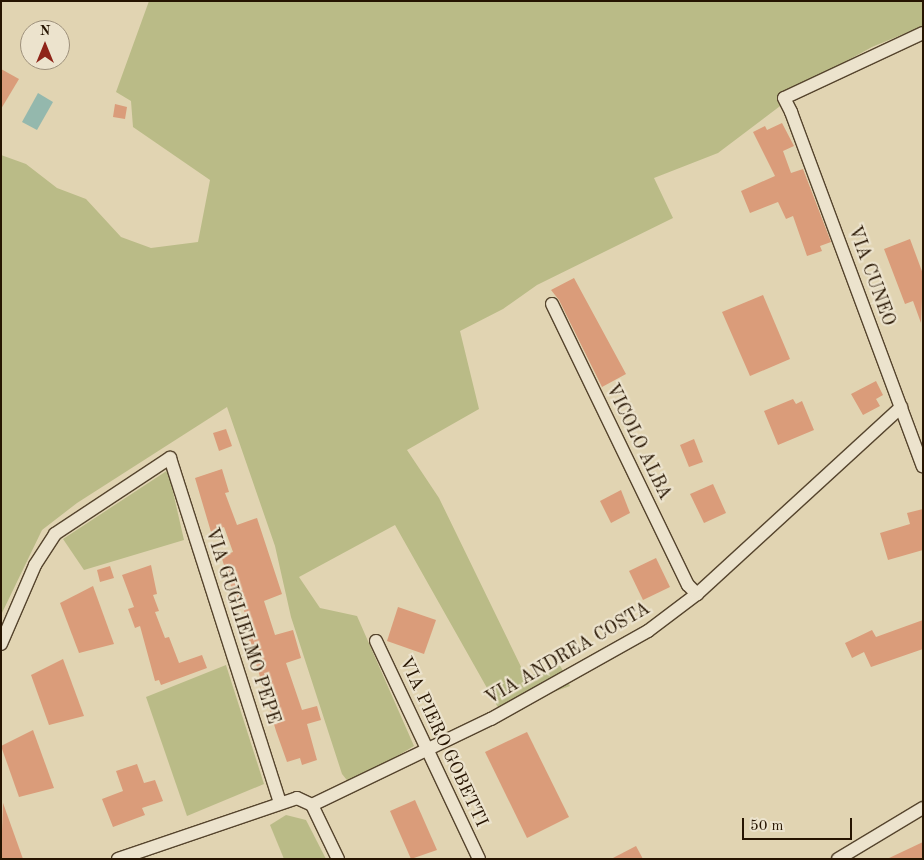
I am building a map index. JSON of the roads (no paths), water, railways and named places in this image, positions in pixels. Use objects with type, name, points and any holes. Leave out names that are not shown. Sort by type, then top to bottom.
[{"type":"street","name":"VIA CUNEO","points":[[923,33],[784,98],[791,112],[923,466]]},
{"type":"street","name":"VICOLO ALBA","points":[[552,304],[688,584],[697,594]]},
{"type":"street","name":"VIA ANDREA COSTA","points":[[312,805],[425,748],[491,719],[612,653],[697,594],[901,407]]},
{"type":"street","name":"VIA GUGLIELMO PEPE","points":[[1,644],[35,565],[55,534],[170,458],[280,804]]},
{"type":"street","name":"VIA PIERO GOBETTI","points":[[376,641],[478,859]]},
{"type":"street","points":[[118,859],[297,798],[312,805],[338,859]]},
{"type":"street","points":[[838,859],[923,808]]},
{"type":"water","points":[[38,93],[53,102],[37,130],[22,122]]}]
